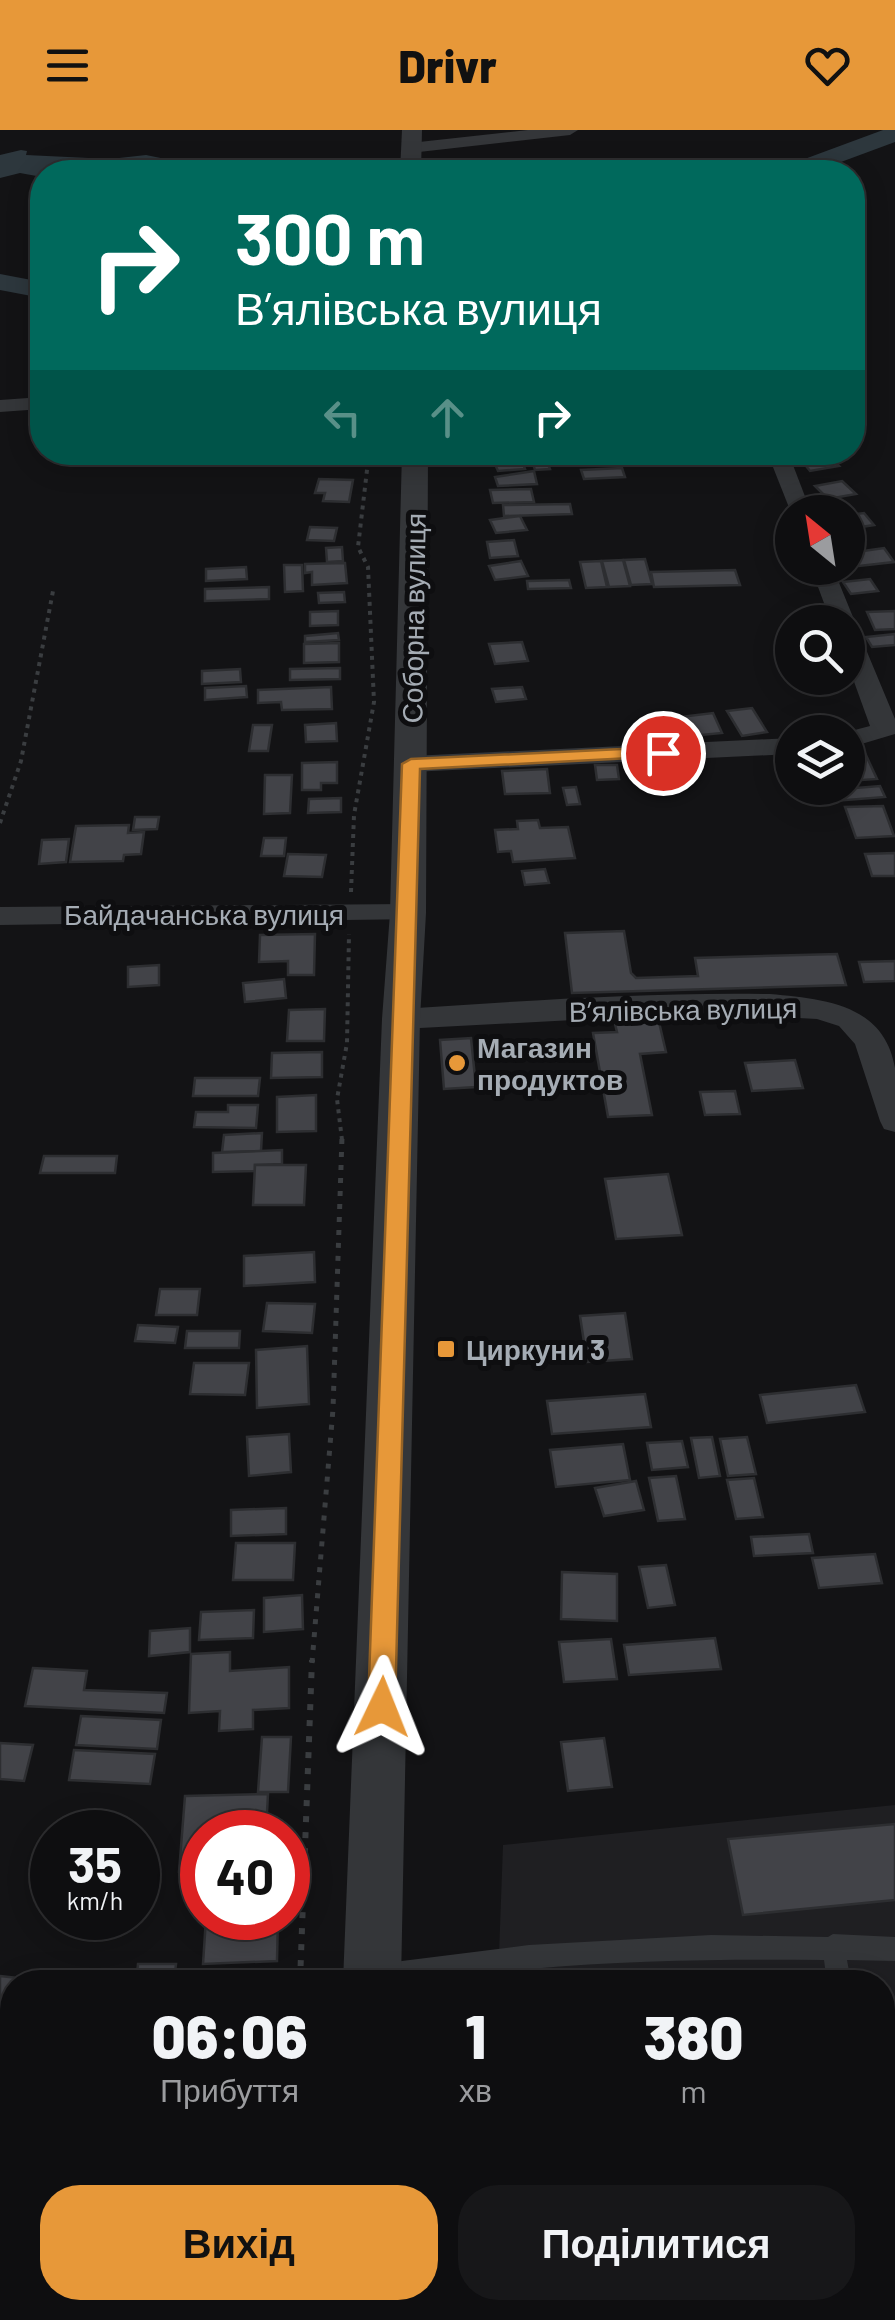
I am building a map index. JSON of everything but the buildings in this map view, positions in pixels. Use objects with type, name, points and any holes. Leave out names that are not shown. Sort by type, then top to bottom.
[{"type":"street","points":[[411,139],[570,130]]},
{"type":"street","points":[[0,406],[30,404]]},
{"type":"street","name":"Соборна вулиця","points":[[372,1970],[400,1019],[408,913],[415,465]]},
{"type":"street","points":[[781,465],[793,495]]},
{"type":"street","points":[[865,673],[889,727],[865,735]]},
{"type":"street","points":[[411,764],[775,747]]},
{"type":"street","name":"Байдачанська вулиця","points":[[0,916],[408,913]]},
{"type":"street","name":"В’ялівська вулиця","points":[[400,1019],[634,1006],[794,1003],[845,1016],[868,1036],[895,1121]]},
{"type":"lane","points":[[833,1946],[836,1970]]},
{"type":"lane","points":[[441,1970],[530,1957],[712,1947],[895,1949]]},
{"type":"path","points":[[300,1970],[309,1694],[333,1409],[342,1190],[338,1098],[348,1043],[352,940],[342,913],[350,898],[354,815],[374,702],[368,567],[358,547],[369,465]]},
{"type":"path","points":[[0,823],[7,812],[21,761],[53,592]]},
{"type":"shaded area","points":[[21,150],[27,151],[26,155],[110,159],[146,155],[170,160],[30,160],[30,175],[0,178],[0,155]]},
{"type":"shaded area","points":[[895,1805],[895,1970],[498,1970],[503,1845]]},
{"type":"waterway","points":[[825,160],[895,134]]},
{"type":"waterway","points":[[0,282],[30,288]]},
{"type":"place","name":"Магазин продуктов","points":[[457,1063]]},
{"type":"place","name":"Циркуни 3","points":[[446,1349]]},
{"type":"route","points":[[382,1707],[400,1019],[408,913],[411,764],[663,753]]}]
